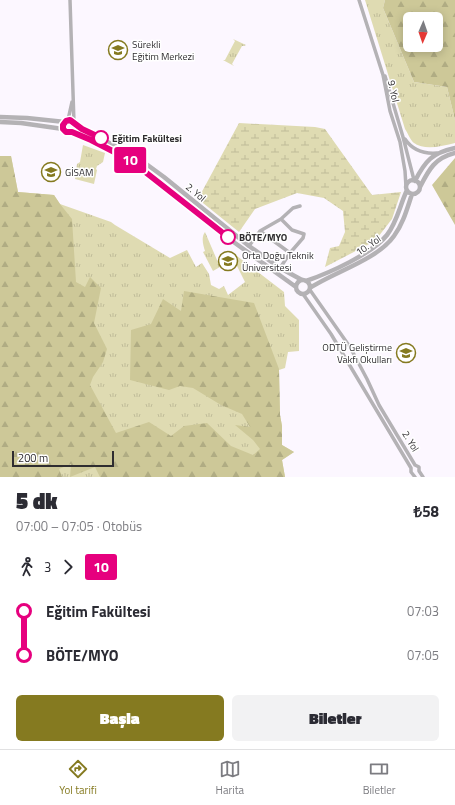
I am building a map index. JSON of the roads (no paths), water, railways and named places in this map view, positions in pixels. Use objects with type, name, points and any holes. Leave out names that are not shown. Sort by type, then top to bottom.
[{"type":"street","points":[[70,0],[74,124],[74,130],[72,132]]},
{"type":"street","name":"9. Yol","points":[[360,0],[403,136],[414,181]]},
{"type":"street","name":"9. Yol","points":[[360,0],[383,76],[390,111],[400,142],[407,188]]},
{"type":"street","points":[[63,129],[63,125],[72,107],[73,85]]},
{"type":"street","name":"2. Yol","points":[[0,117],[66,121],[124,150],[164,177],[249,246],[280,268],[310,284],[310,289],[350,347],[379,405],[415,465],[419,467],[419,471],[423,477]]},
{"type":"street","name":"2. Yol","points":[[0,122],[21,123],[63,129],[66,132],[72,132],[118,153],[130,160],[235,243],[296,288],[297,292],[303,294],[331,334],[414,475]]},
{"type":"street","name":"9. Yol","points":[[403,136],[410,145],[422,153],[438,153]]},
{"type":"street","name":"10. Yol","points":[[304,280],[352,260],[378,244],[388,234],[397,217],[408,183],[414,181],[422,166],[438,153],[455,148]]},
{"type":"street","name":"10. Yol","points":[[310,289],[320,282],[368,257],[388,243],[399,227],[412,194],[418,192],[430,168],[440,158],[455,153]]},
{"type":"street","points":[[161,184],[164,177]]},
{"type":"street","points":[[414,181],[418,183],[420,187]]},
{"type":"street","points":[[407,188],[412,194]]},
{"type":"street","points":[[249,246],[260,231],[281,219],[293,208],[300,206]]},
{"type":"street","points":[[280,268],[303,238],[304,234],[292,230],[281,219]]},
{"type":"street","points":[[260,231],[290,253]]},
{"type":"street","points":[[296,288],[297,284],[304,280]]},
{"type":"street","points":[[303,294],[307,293],[310,289]]},
{"type":"street","points":[[359,382],[367,379]]},
{"type":"street","points":[[363,389],[370,386]]},
{"type":"street","points":[[411,468],[415,465]]},
{"type":"street","points":[[414,475],[419,471]]},
{"type":"place","name":"Sürekli Eğitim Merkezi","points":[[118,50]]},
{"type":"place","name":"Eğitim Fakültesi","points":[[101,138]]},
{"type":"place","name":"GİSAM","points":[[51,172]]},
{"type":"place","name":"BÖTE/MYO","points":[[228,237]]},
{"type":"place","name":"Orta Doğu Teknik Üniversitesi","points":[[228,261]]},
{"type":"place","name":"ODTÜ Geliştirme Vakfı Okulları","points":[[406,353]]}]
